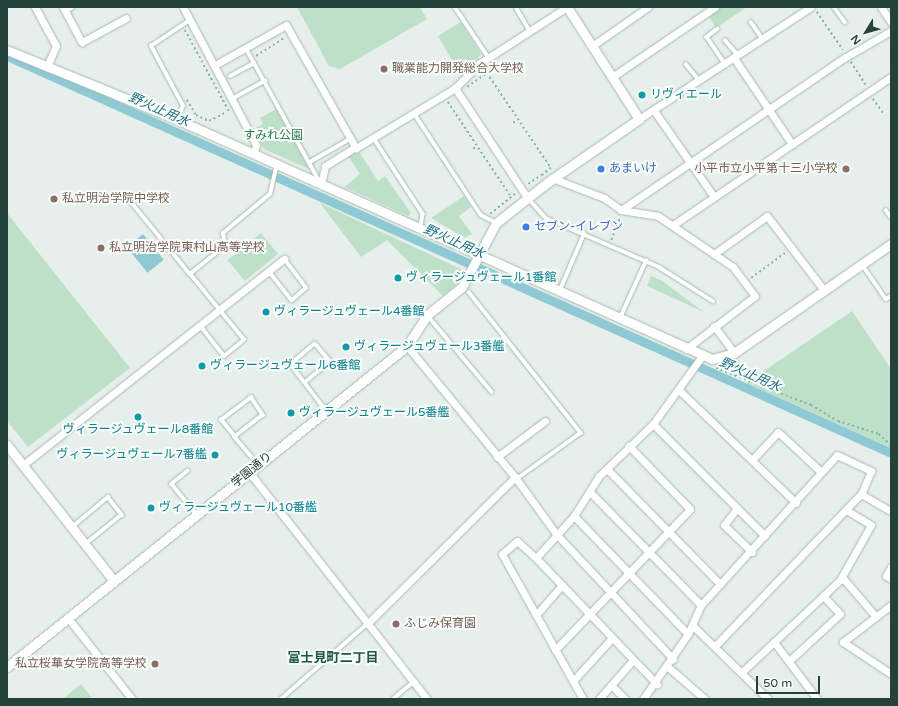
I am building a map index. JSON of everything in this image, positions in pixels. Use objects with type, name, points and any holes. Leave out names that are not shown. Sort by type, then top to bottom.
[{"type":"street","points":[[35,7],[56,46],[48,64]]},
{"type":"street","points":[[321,184],[325,166],[414,112],[457,91],[488,58],[567,7],[639,119]]},
{"type":"street","points":[[592,46],[648,7]]},
{"type":"street","points":[[612,77],[715,7]]},
{"type":"street","points":[[496,223],[547,178],[639,119],[655,112],[811,7]]},
{"type":"street","points":[[881,7],[891,22]]},
{"type":"street","points":[[185,8],[212,67],[232,99],[256,145],[253,154]]},
{"type":"street","points":[[64,9],[82,42],[126,18]]},
{"type":"street","points":[[212,67],[286,25],[355,147]]},
{"type":"street","points":[[622,210],[768,109],[891,31]]},
{"type":"street","points":[[7,54],[7,49],[48,64],[421,228],[476,260],[559,293],[686,349],[698,363]]},
{"type":"street","points":[[736,57],[768,109],[792,144]]},
{"type":"street","points":[[673,225],[891,78]]},
{"type":"street","points":[[457,91],[527,197]]},
{"type":"street","points":[[655,112],[714,197]]},
{"type":"street","points":[[547,178],[604,198],[622,210],[658,216],[733,267],[754,296],[686,349]]},
{"type":"street","points":[[714,254],[767,216],[823,289]]},
{"type":"street","name":"学園通り","points":[[7,667],[325,409],[407,346],[427,315],[462,287],[469,277],[476,260],[496,223]]},
{"type":"street","points":[[536,558],[574,516],[607,469],[653,424],[680,391],[698,363],[718,359],[734,353],[823,289],[891,244]]},
{"type":"street","points":[[23,465],[199,324],[284,259]]},
{"type":"street","points":[[714,326],[734,353]]},
{"type":"street","points":[[407,346],[497,457],[516,478],[557,535],[673,659]]},
{"type":"street","points":[[680,391],[796,502]]},
{"type":"street","points":[[497,457],[545,421]]},
{"type":"street","points":[[653,424],[765,536]]},
{"type":"street","points":[[752,460],[778,432],[821,472]]},
{"type":"street","points":[[7,445],[114,581]]},
{"type":"street","points":[[556,650],[590,615],[629,570],[671,532],[690,509],[629,446]]},
{"type":"street","points":[[644,699],[657,684],[673,659],[688,634],[701,605],[752,552],[821,472],[837,456],[871,471],[861,494],[716,645]]},
{"type":"street","points":[[607,469],[671,532],[720,584]]},
{"type":"street","points":[[248,472],[427,699]]},
{"type":"street","points":[[367,624],[516,478]]},
{"type":"street","points":[[590,492],[701,605]]},
{"type":"street","points":[[861,494],[891,511]]},
{"type":"street","points":[[737,508],[724,525],[752,552]]},
{"type":"street","points":[[743,671],[842,577],[871,525],[846,510]]},
{"type":"street","points":[[574,516],[629,570],[688,634]]},
{"type":"street","points":[[583,699],[502,554],[517,542],[536,558],[657,684]]},
{"type":"street","points":[[891,567],[886,576],[891,579]]},
{"type":"street","points":[[842,577],[876,617]]},
{"type":"street","points":[[536,615],[562,585]]},
{"type":"street","points":[[789,661],[840,614],[823,596]]},
{"type":"street","points":[[891,605],[843,642],[891,674]]},
{"type":"street","points":[[68,618],[132,699]]},
{"type":"street","points":[[692,625],[716,645],[743,671],[768,699]]},
{"type":"street","points":[[573,681],[612,638]]},
{"type":"street","points":[[774,642],[817,699]]},
{"type":"street","points":[[599,699],[633,660]]},
{"type":"street","points":[[668,667],[701,698]]},
{"type":"street","points":[[612,685],[625,699]]},
{"type":"lane","points":[[64,9],[73,7]]},
{"type":"lane","points":[[455,7],[488,58]]},
{"type":"lane","points":[[516,7],[530,31]]},
{"type":"lane","points":[[834,7],[845,22]]},
{"type":"lane","points":[[176,119],[182,103],[151,46],[190,20]]},
{"type":"lane","points":[[751,22],[763,39]]},
{"type":"lane","points":[[718,29],[707,37],[725,64]]},
{"type":"lane","points":[[725,40],[736,57]]},
{"type":"lane","points":[[246,48],[321,184]]},
{"type":"lane","points":[[230,76],[254,63]]},
{"type":"lane","points":[[686,64],[700,81]]},
{"type":"lane","points":[[232,99],[265,81]]},
{"type":"lane","points":[[414,112],[486,218],[496,223]]},
{"type":"lane","points":[[373,137],[424,214],[421,228]]},
{"type":"lane","points":[[310,162],[350,139]]},
{"type":"lane","points":[[190,274],[220,250],[224,241],[223,233],[270,194],[277,164]]},
{"type":"lane","points":[[527,197],[546,218],[646,261],[713,301]]},
{"type":"lane","points":[[128,198],[244,340],[224,356],[199,324]]},
{"type":"lane","points":[[886,210],[891,217]]},
{"type":"lane","points":[[559,293],[584,234]]},
{"type":"lane","points":[[269,270],[292,300],[306,288],[284,259]]},
{"type":"lane","points":[[619,319],[646,261]]},
{"type":"lane","points":[[861,263],[886,299],[891,296]]},
{"type":"lane","points":[[469,292],[581,433],[516,478]]},
{"type":"lane","points":[[427,315],[492,392]]},
{"type":"lane","points":[[305,382],[330,362],[316,344],[291,364],[325,409]]},
{"type":"lane","points":[[235,437],[263,415],[251,397],[221,420],[235,437],[258,464]]},
{"type":"lane","points":[[188,471],[172,484],[196,515]]},
{"type":"lane","points":[[72,527],[108,498],[122,515],[85,544]]},
{"type":"lane","points":[[282,699],[367,624]]},
{"type":"lane","points":[[393,699],[414,682]]},
{"type":"path","points":[[190,30],[185,29],[227,112]]},
{"type":"path","points":[[252,58],[284,38],[288,44]]},
{"type":"path","points":[[202,72],[212,67]]},
{"type":"path","points":[[457,91],[487,73],[551,168],[547,178],[521,189],[486,218]]},
{"type":"path","points":[[182,103],[188,100],[196,115],[209,121],[232,110]]},
{"type":"path","points":[[442,104],[447,100],[511,197]]},
{"type":"path","points":[[513,123],[518,119]]},
{"type":"path","points":[[473,149],[477,146]]},
{"type":"path","points":[[609,245],[622,210]]},
{"type":"path","points":[[748,280],[790,250]]},
{"type":"path","points":[[713,366],[811,405],[838,421],[879,434],[891,445],[891,457]]},
{"type":"green space","points":[[297,7],[420,7],[427,19],[340,69],[329,66]]},
{"type":"green space","points":[[720,7],[747,7],[716,28],[708,15]]},
{"type":"green space","points":[[461,22],[481,54],[462,78],[438,36]]},
{"type":"green space","name":"すみれ公園","points":[[276,109],[309,169],[264,149],[253,129],[263,124],[260,118]]},
{"type":"green space","points":[[358,150],[378,181],[385,176],[411,213],[408,216],[344,187],[360,174],[348,156]]},
{"type":"green space","points":[[464,196],[471,207],[459,216],[472,234],[465,238],[431,218]]},
{"type":"green space","points":[[320,203],[465,271],[458,283],[443,296],[387,240],[361,257]]},
{"type":"green space","points":[[7,213],[130,368],[28,447],[7,421]]},
{"type":"green space","points":[[261,233],[278,254],[245,281],[228,260]]},
{"type":"green space","points":[[651,276],[662,281],[704,312],[647,286]]},
{"type":"green space","points":[[852,311],[891,369],[891,448],[746,383]]},
{"type":"green space","points":[[81,684],[93,699],[63,699]]},
{"type":"water","points":[[143,234],[164,260],[147,273],[127,247]]},
{"type":"waterway","name":"野火止用水","points":[[7,56],[891,453]]},
{"type":"place","name":"職業能力開発総合大学校","points":[[384,69]]},
{"type":"place","name":"リヴィエール","points":[[642,95]]},
{"type":"place","name":"あまいけ","points":[[601,169]]},
{"type":"place","name":"小平市立小平第十三小学校","points":[[846,169]]},
{"type":"place","name":"私立明治学院中学校","points":[[54,199]]},
{"type":"place","name":"セブン-イレブン","points":[[526,227]]},
{"type":"place","name":"私立明治学院東村山高等学校","points":[[101,248]]},
{"type":"place","name":"ヴィラージュヴェール1番館","points":[[398,278]]},
{"type":"place","name":"ヴィラージュヴェール4番館","points":[[266,312]]},
{"type":"place","name":"ヴィラージュヴェール3番艦","points":[[346,347]]},
{"type":"place","name":"ヴィラージュヴェール6番館","points":[[202,366]]},
{"type":"place","name":"ヴィラージュヴェール5番艦","points":[[291,413]]},
{"type":"place","name":"ヴィラージュヴェール8番館","points":[[138,417]]},
{"type":"place","name":"ヴィラージュヴェール7番艦","points":[[215,455]]},
{"type":"place","name":"ヴィラージュヴェール10番艦","points":[[151,508]]},
{"type":"place","name":"ふじみ保育園","points":[[396,624]]},
{"type":"place","name":"私立桜華女学院高等学校","points":[[155,664]]},
{"type":"district","name":"富士見町二丁目","points":[[333,658]]}]
